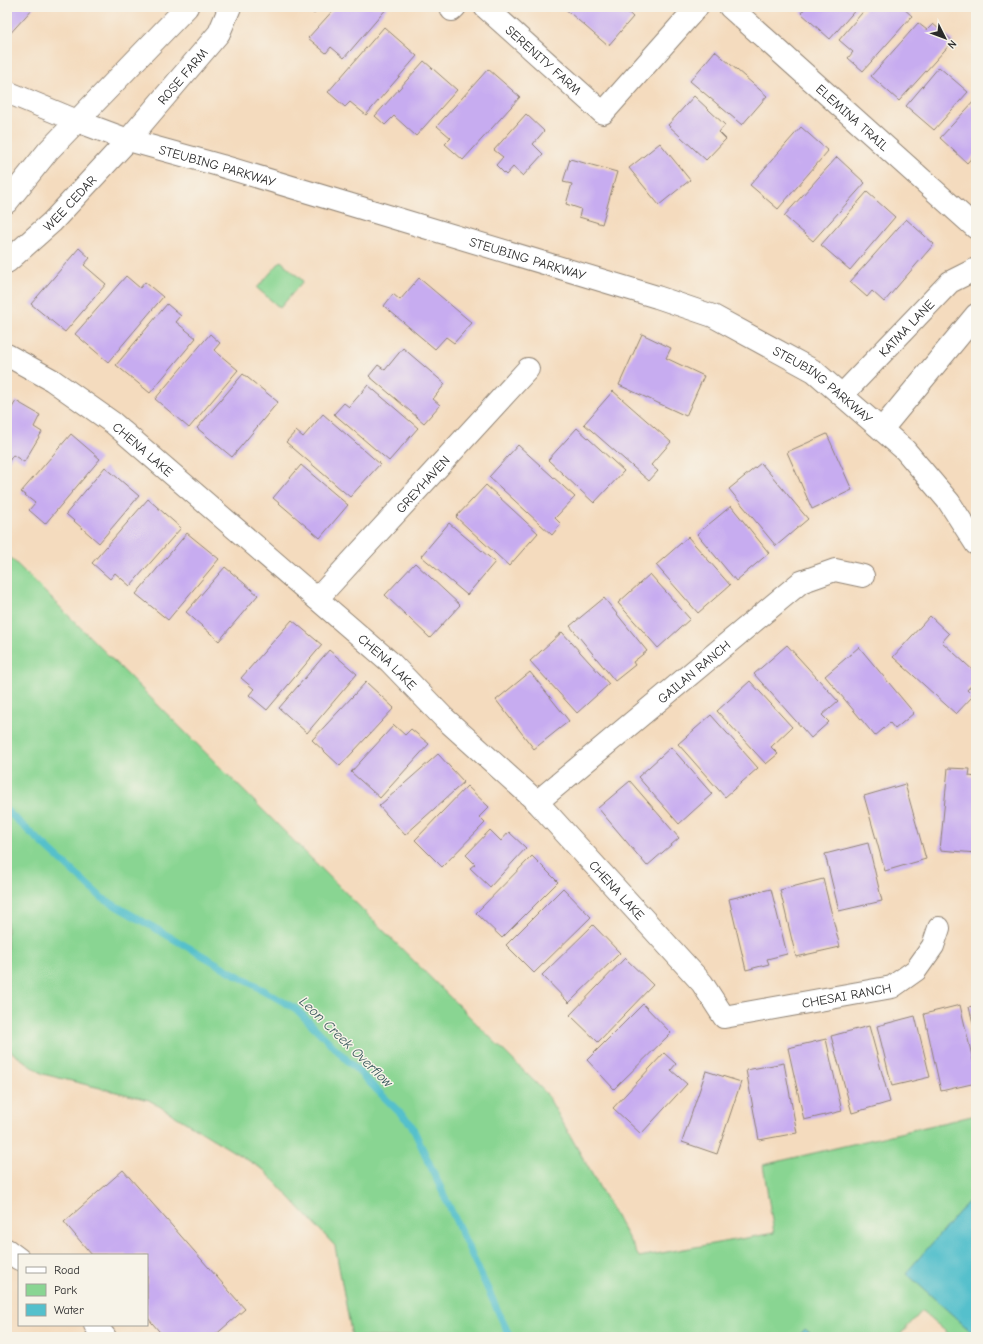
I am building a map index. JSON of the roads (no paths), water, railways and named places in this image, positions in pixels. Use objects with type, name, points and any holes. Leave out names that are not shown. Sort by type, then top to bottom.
[{"type":"street","points":[[7,202],[48,151],[187,7]]},
{"type":"street","name":"ROSE FARM","points":[[128,140],[219,33],[230,7]]},
{"type":"street","name":"SERENITY FARM","points":[[485,7],[604,112],[697,7]]},
{"type":"street","name":"ELEMINA TRAIL","points":[[730,7],[976,228]]},
{"type":"street","name":"STEUBING PARKWAY","points":[[7,92],[128,140],[222,166],[642,292],[720,320],[814,371],[882,429],[905,450],[949,502],[976,544]]},
{"type":"street","name":"WEE CEDAR","points":[[7,262],[52,222],[128,140]]},
{"type":"street","name":"KATMA LANE","points":[[842,395],[950,282],[976,269]]},
{"type":"street","points":[[882,429],[976,315]]},
{"type":"street","name":"CHENA LAKE","points":[[7,355],[52,380],[113,423],[390,662],[444,718],[537,802],[702,983],[724,1017]]},
{"type":"street","name":"GREYHAVEN","points":[[317,599],[528,369]]},
{"type":"street","name":"GAILAN RANCH","points":[[537,802],[801,582],[835,570],[863,576]]},
{"type":"street","name":"CHESAI RANCH","points":[[724,1017],[892,987],[916,970],[933,946],[939,928]]},
{"type":"street","points":[[7,1250],[18,1258]]},
{"type":"street","points":[[95,1326],[105,1337]]},
{"type":"water","points":[[976,1193],[976,1336],[906,1273]]},
{"type":"water","points":[[805,1329],[815,1337],[798,1337]]},
{"type":"waterway","name":"Leon Creek Overflow","points":[[7,811],[102,898],[296,1009],[411,1124],[510,1337]]}]
